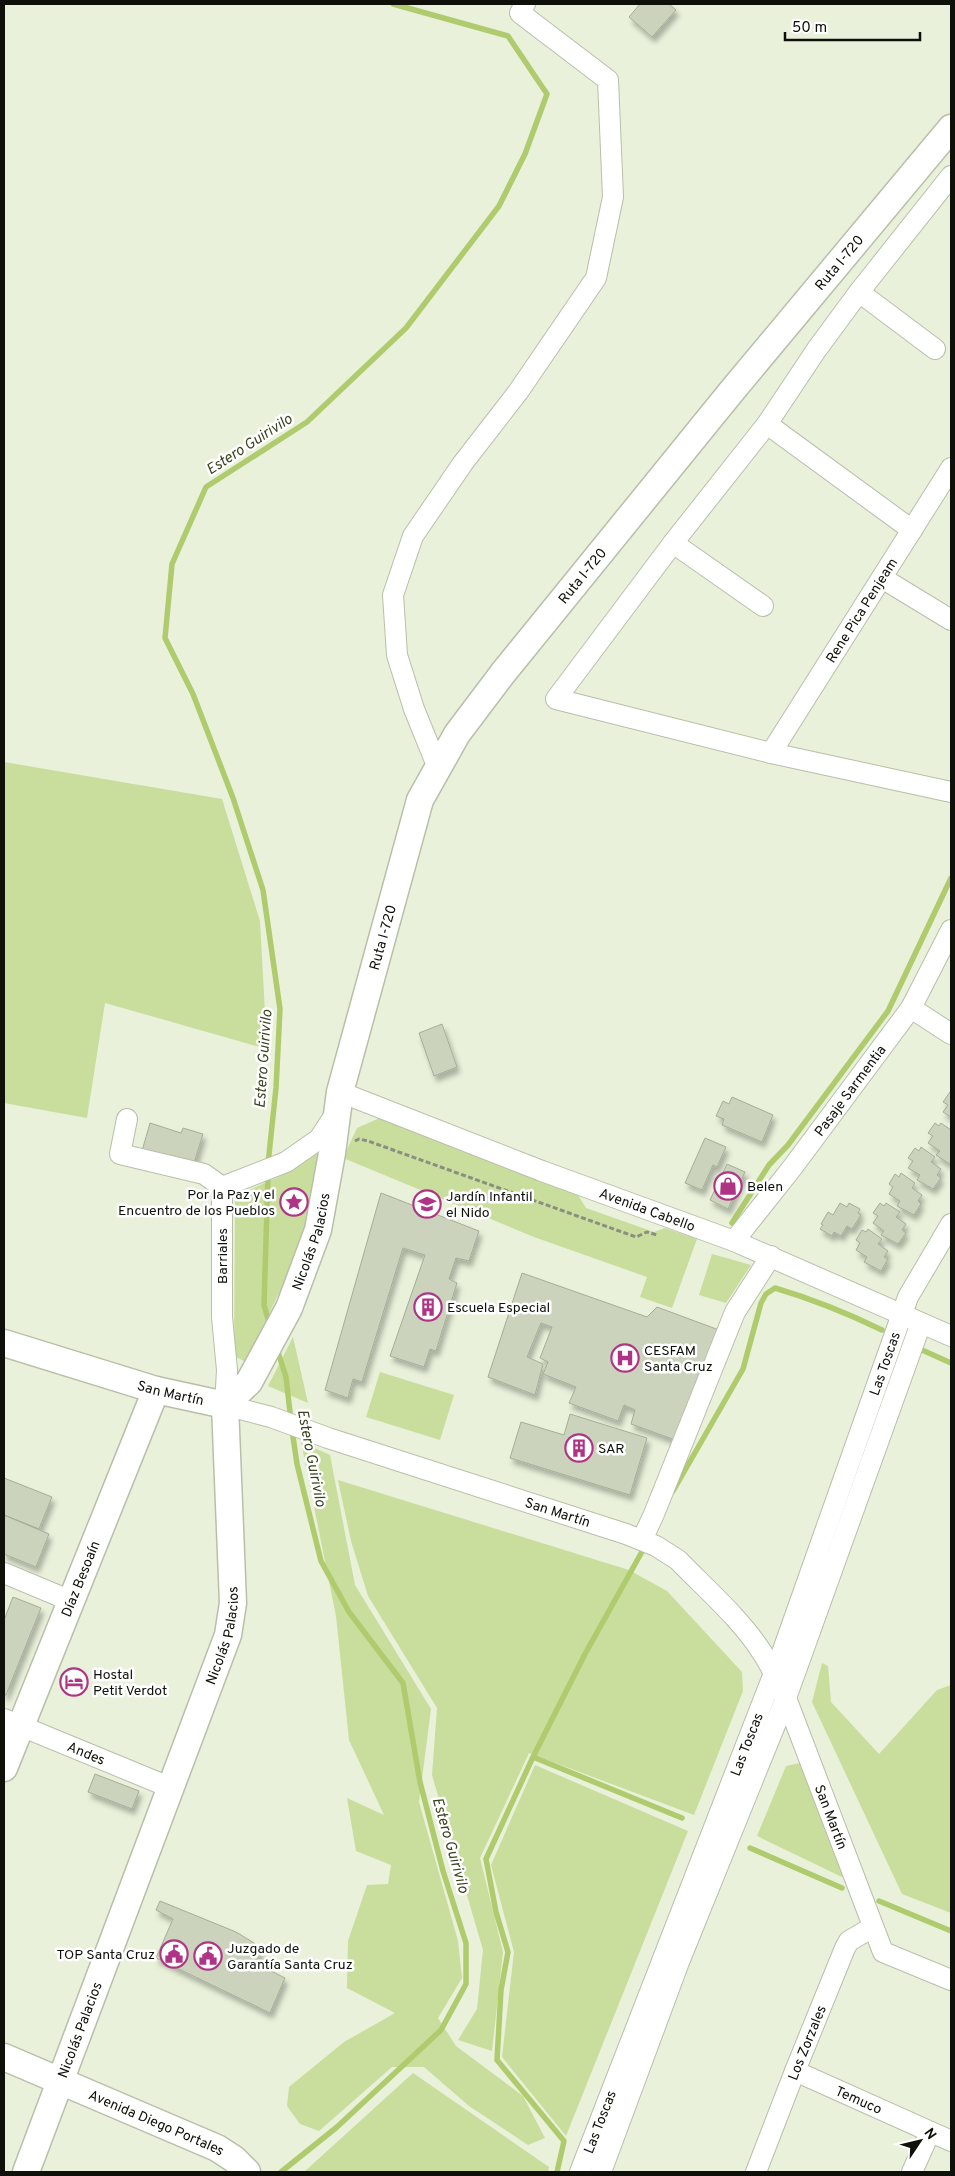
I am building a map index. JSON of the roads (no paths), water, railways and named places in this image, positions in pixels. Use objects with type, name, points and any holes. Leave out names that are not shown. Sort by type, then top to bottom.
[{"type":"main road","name":"Ruta I-720","points":[[338,1103],[420,800],[457,734],[528,642],[737,384],[951,128]]},
{"type":"main road","name":"Nicolás Palacios","points":[[26,2172],[169,1787],[228,1635],[233,1603],[225,1405],[249,1382],[289,1308],[318,1230],[332,1153],[338,1103]]},
{"type":"main road","name":"San Martín","points":[[4,1343],[156,1390],[225,1405]]},
{"type":"main road","name":"Díaz Besoaín","points":[[4,1768],[13,1723],[72,1601],[156,1390]]},
{"type":"main road","name":"Avenida Diego Portales","points":[[4,2057],[217,2148],[234,2159],[247,2172]]},
{"type":"street","points":[[438,768],[414,709],[397,655],[393,595],[414,536],[463,463],[518,392],[596,278],[613,198],[608,80],[520,13],[526,4]]},
{"type":"street","points":[[951,176],[859,292],[817,349],[767,424],[673,543],[556,699],[771,753],[951,792]]},
{"type":"street","points":[[859,292],[935,349]]},
{"type":"street","points":[[767,424],[912,530]]},
{"type":"street","name":"Rene Pica Penjeam","points":[[771,753],[951,468]]},
{"type":"street","points":[[673,543],[763,606]]},
{"type":"street","points":[[882,578],[951,620]]},
{"type":"street","name":"Pasaje Sarmentia","points":[[734,1241],[792,1168],[911,1008],[951,930]]},
{"type":"street","points":[[911,1008],[951,1034]]},
{"type":"street","points":[[128,1119],[120,1154],[204,1174],[222,1187],[286,1162],[319,1139],[338,1103]]},
{"type":"street","name":"Avenida Cabello","points":[[338,1103],[542,1171],[734,1241],[951,1336]]},
{"type":"street","name":"Barriales","points":[[222,1187],[222,1318],[227,1370],[225,1405]]},
{"type":"street","name":"Las Toscas","points":[[580,2172],[774,1673],[901,1313],[908,1296],[951,1224]]},
{"type":"street","points":[[642,1540],[735,1312],[771,1256]]},
{"type":"street","name":"Las Toscas","points":[[601,2172],[679,1962],[786,1698],[921,1323]]},
{"type":"street","name":"San Martín","points":[[225,1405],[271,1417],[328,1438],[642,1540],[668,1552],[744,1629],[763,1653],[774,1673],[786,1698],[883,1952],[951,1980]]},
{"type":"street","points":[[4,1573],[72,1601]]},
{"type":"street","name":"Andes","points":[[13,1723],[169,1787]]},
{"type":"street","name":"Los Zorzales","points":[[756,2172],[845,1948],[849,1941],[873,1927]]},
{"type":"street","name":"Temuco","points":[[795,2071],[951,2141]]},
{"type":"street","points":[[912,2172],[930,2132]]},
{"type":"waterway","name":"Estero Guirivilo","points":[[268,1164],[276,1088],[280,1009],[263,890],[233,798],[193,694],[165,638],[172,564],[206,487],[307,422],[406,328],[499,206],[525,154],[547,94],[508,36],[393,4]]},
{"type":"waterway","points":[[732,1223],[769,1165],[788,1145],[888,1011],[951,878]]},
{"type":"waterway","name":"Estero Guirivilo","points":[[268,1174],[264,1305],[270,1326]]},
{"type":"waterway","points":[[673,1491],[743,1369],[761,1303],[766,1294],[775,1288],[789,1292],[882,1330]]},
{"type":"waterway","name":"Estero Guirivilo","points":[[277,1349],[286,1377],[291,1421]]},
{"type":"waterway","points":[[922,1350],[951,1363]]},
{"type":"waterway","name":"Estero Guirivilo","points":[[281,2172],[337,2127],[441,2030],[466,1984],[466,1943],[443,1871],[420,1782],[403,1683],[349,1612],[321,1561],[297,1464],[292,1430]]},
{"type":"waterway","points":[[557,2172],[564,2141],[497,2060],[501,1990],[508,1952],[496,1912],[486,1859],[533,1757],[585,1654],[644,1548]]},
{"type":"waterway","points":[[533,1757],[682,1818]]},
{"type":"waterway","points":[[750,1848],[842,1888]]},
{"type":"waterway","points":[[879,1901],[951,1931]]},
{"type":"place","name":"Belen","points":[[728,1186]]},
{"type":"place","name":"Por la Paz y el Encuentro de los Pueblos","points":[[294,1202]]},
{"type":"place","name":"Jardín Infantil el Nido","points":[[427,1204]]},
{"type":"place","name":"Escuela Especial","points":[[428,1307]]},
{"type":"place","name":"CESFAM Santa Cruz","points":[[625,1358]]},
{"type":"place","name":"SAR","points":[[579,1448]]},
{"type":"place","name":"Hostal Petit Verdot","points":[[74,1682]]},
{"type":"place","name":"TOP Santa Cruz","points":[[174,1954]]},
{"type":"place","name":"Juzgado de Garantía Santa Cruz","points":[[208,1956]]}]
